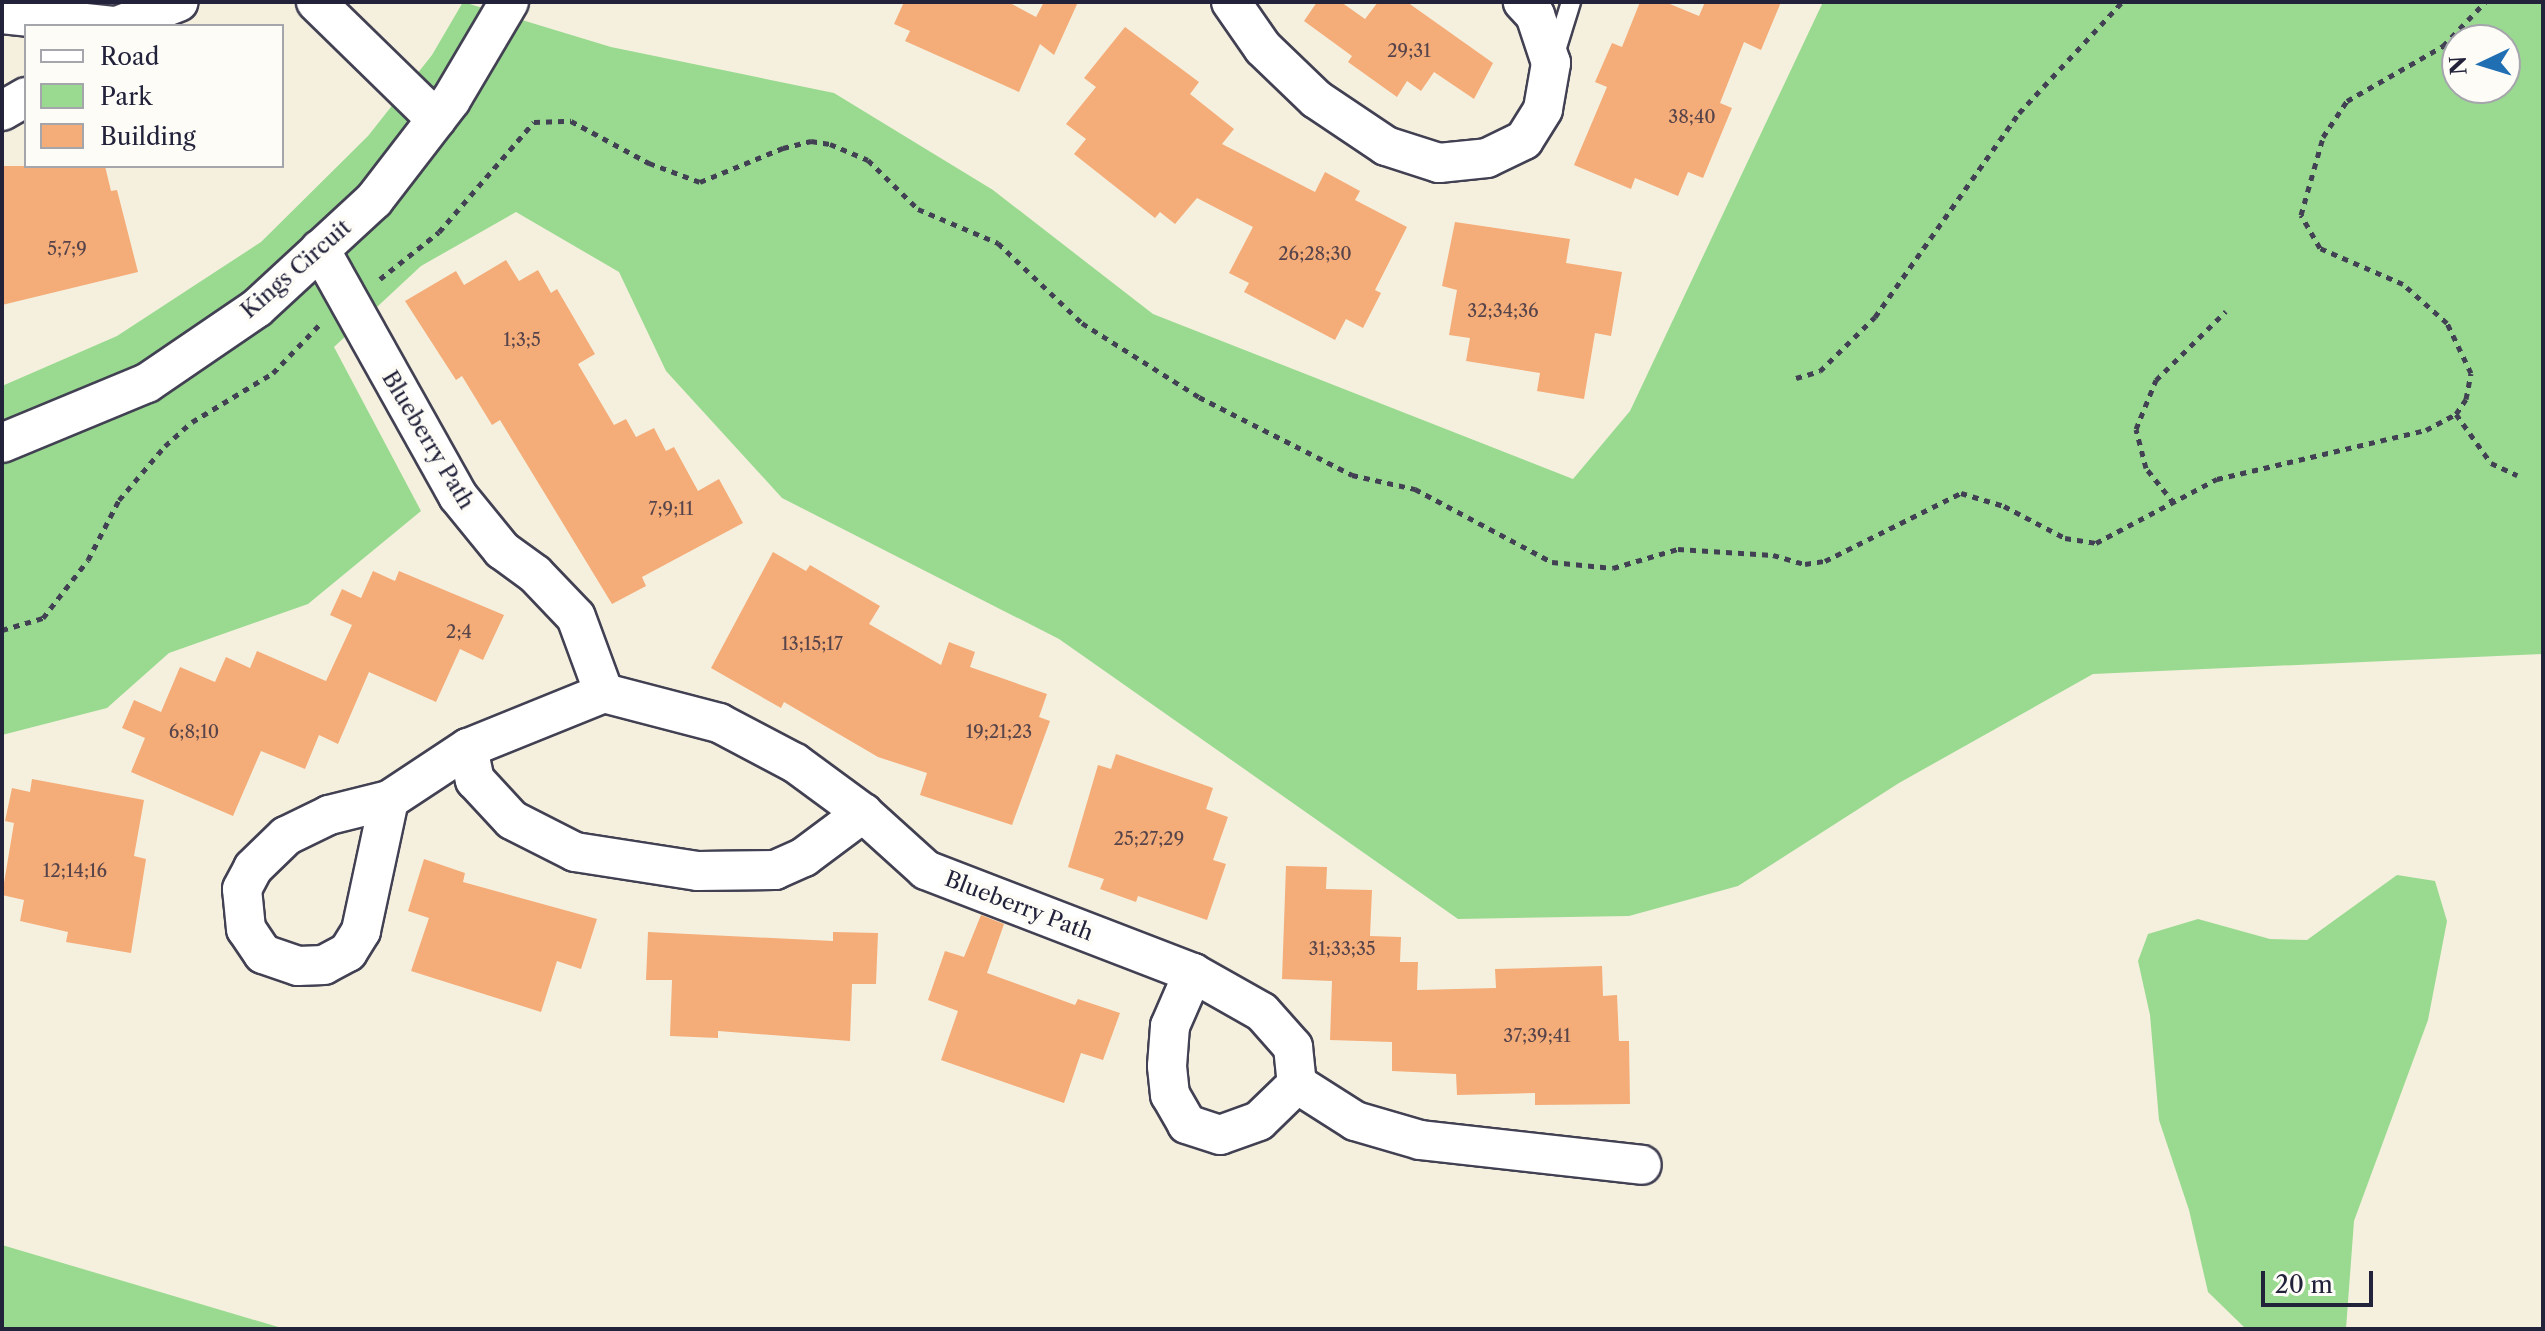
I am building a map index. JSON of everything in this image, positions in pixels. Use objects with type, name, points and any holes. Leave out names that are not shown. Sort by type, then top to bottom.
[{"type":"street","points":[[121,24],[179,2]]},
{"type":"street","points":[[316,2],[436,119]]},
{"type":"street","name":"Kings Circuit","points":[[2,443],[147,383],[257,308],[374,200],[436,119],[509,2]]},
{"type":"street","points":[[1231,2],[1263,48],[1316,99],[1386,146],[1439,163],[1487,158],[1524,140],[1543,109],[1551,63],[1535,15],[1523,2]]},
{"type":"street","points":[[2,14],[97,24]]},
{"type":"street","points":[[2,111],[24,98]]},
{"type":"street","name":"Blueberry Path","points":[[320,249],[458,496],[502,550],[535,574],[576,617],[604,693],[719,723],[795,763],[863,813],[926,870],[1193,973],[1262,1012],[1293,1047],[1297,1084]]},
{"type":"street","points":[[389,800],[361,931],[348,952],[324,965],[298,966],[263,954],[246,929],[242,889],[253,868],[286,836],[329,815],[389,800],[468,748],[531,718],[604,693]]},
{"type":"street","points":[[468,748],[475,780],[512,820],[575,852],[698,871],[775,870],[804,857],[863,813]]},
{"type":"street","points":[[1193,973],[1170,1026],[1167,1066],[1170,1095],[1187,1124],[1220,1135],[1259,1121],[1297,1084],[1355,1121],[1420,1140],[1642,1165]]},
{"type":"lane","points":[[1551,63],[1571,2]]},
{"type":"path","points":[[1796,378],[1820,371],[1875,317],[2019,113],[2122,2]]},
{"type":"path","points":[[2,630],[43,618],[62,599],[119,500],[165,446],[192,422],[273,373],[347,301],[439,232],[534,122],[571,121],[649,163],[700,182],[811,141],[868,160],[904,200],[965,232],[998,243],[1082,323],[1199,397],[1352,475],[1415,489],[1552,562],[1613,568],[1678,549],[1773,555],[1805,564],[1825,561],[1961,493],[2004,506],[2065,538],[2096,543],[2217,479],[2426,430],[2456,414],[2466,399],[2471,373],[2447,323],[2403,284],[2320,248],[2301,215],[2323,137],[2347,101],[2443,46],[2485,2]]},
{"type":"path","points":[[2174,503],[2146,468],[2136,429],[2156,380],[2226,311]]},
{"type":"path","points":[[2456,414],[2491,463],[2517,475]]},
{"type":"green space","points":[[463,2],[611,47],[834,93],[993,190],[1153,314],[1573,479],[1630,411],[1823,2],[2543,2],[2543,654],[2093,674],[1899,783],[1738,886],[1629,916],[1458,919],[1059,639],[782,498],[666,371],[619,272],[516,212],[421,266],[334,347],[421,511],[308,604],[169,653],[107,708],[2,735],[2,386],[117,336],[261,242],[368,136],[432,55]]},
{"type":"green space","points":[[2397,875],[2435,881],[2447,921],[2428,1020],[2354,1221],[2346,1329],[2246,1329],[2208,1292],[2189,1210],[2159,1120],[2150,1015],[2138,961],[2148,934],[2198,919],[2270,939],[2307,940]]},
{"type":"green space","points":[[2,1245],[285,1329],[2,1329]]},
{"type":"building","points":[[904,2],[1008,2],[1036,17],[1044,2],[1078,2],[1054,55],[1040,44],[1019,92],[905,41],[910,31],[894,24]]},
{"type":"building","points":[[1317,2],[1341,2],[1365,19],[1378,2],[1407,2],[1493,63],[1474,99],[1434,72],[1421,91],[1407,81],[1397,97],[1348,62],[1352,56],[1304,21]]},
{"type":"building","points":[[1640,2],[1665,2],[1699,16],[1705,2],[1781,2],[1761,50],[1744,42],[1720,103],[1732,108],[1703,178],[1688,172],[1678,196],[1635,178],[1631,189],[1574,165],[1607,87],[1595,82],[1612,43],[1622,47]]},
{"type":"building","points":[[1125,27],[1199,82],[1190,94],[1234,129],[1222,144],[1315,192],[1325,172],[1360,191],[1355,200],[1407,227],[1375,290],[1381,293],[1363,328],[1346,319],[1335,340],[1244,292],[1249,283],[1229,273],[1253,227],[1197,198],[1175,224],[1160,212],[1155,218],[1074,154],[1086,139],[1066,124],[1096,87],[1084,78]]},
{"type":"building","points":[[2,166],[105,168],[111,191],[117,190],[138,272],[2,305]]},
{"type":"building","points":[[1455,222],[1570,239],[1566,263],[1622,272],[1611,336],[1595,333],[1584,399],[1537,391],[1540,373],[1466,361],[1470,338],[1449,335],[1457,290],[1442,286]]},
{"type":"building","points":[[506,260],[519,281],[538,270],[551,293],[557,289],[595,354],[578,364],[614,425],[626,419],[636,437],[654,428],[666,451],[674,447],[698,491],[719,479],[743,523],[642,577],[646,586],[612,604],[500,420],[492,425],[462,376],[456,380],[405,301],[456,271],[464,285]]},
{"type":"building","points":[[773,552],[806,571],[810,565],[880,606],[869,624],[941,665],[949,642],[975,652],[970,667],[1047,694],[1039,717],[1050,721],[1012,825],[920,795],[927,773],[878,757],[784,702],[781,708],[711,668]]},
{"type":"building","points":[[373,571],[395,581],[399,571],[504,615],[483,660],[460,649],[436,702],[369,672],[338,744],[319,735],[305,769],[261,751],[233,816],[131,772],[145,738],[122,728],[134,700],[161,712],[180,667],[215,682],[226,657],[250,668],[257,651],[326,681],[352,625],[330,615],[342,589],[361,598]]},
{"type":"building","points":[[1116,754],[1213,788],[1206,809],[1228,817],[1213,860],[1226,864],[1207,920],[1138,896],[1136,902],[1100,889],[1104,879],[1068,867],[1098,765],[1111,769]]},
{"type":"building","points":[[32,779],[144,800],[134,856],[146,859],[131,953],[66,942],[68,932],[20,921],[24,900],[2,895],[14,823],[5,821],[12,788],[30,792]]},
{"type":"building","points":[[424,859],[465,873],[463,882],[597,919],[581,969],[557,961],[541,1012],[411,971],[429,918],[408,911]]},
{"type":"building","points":[[1286,866],[1327,867],[1326,889],[1372,890],[1370,936],[1401,937],[1400,962],[1418,962],[1417,990],[1496,988],[1495,969],[1602,966],[1603,996],[1617,995],[1619,1041],[1629,1041],[1630,1104],[1535,1105],[1535,1093],[1457,1095],[1456,1074],[1392,1071],[1392,1042],[1330,1040],[1332,981],[1282,979]]},
{"type":"building","points":[[981,915],[1004,924],[987,973],[1075,1005],[1078,999],[1120,1013],[1103,1060],[1081,1053],[1064,1103],[941,1060],[958,1011],[928,1000],[945,951],[964,957]]},
{"type":"building","points":[[648,932],[833,941],[833,932],[878,933],[876,984],[852,984],[850,1041],[718,1031],[718,1038],[670,1036],[672,980],[646,980]]}]
